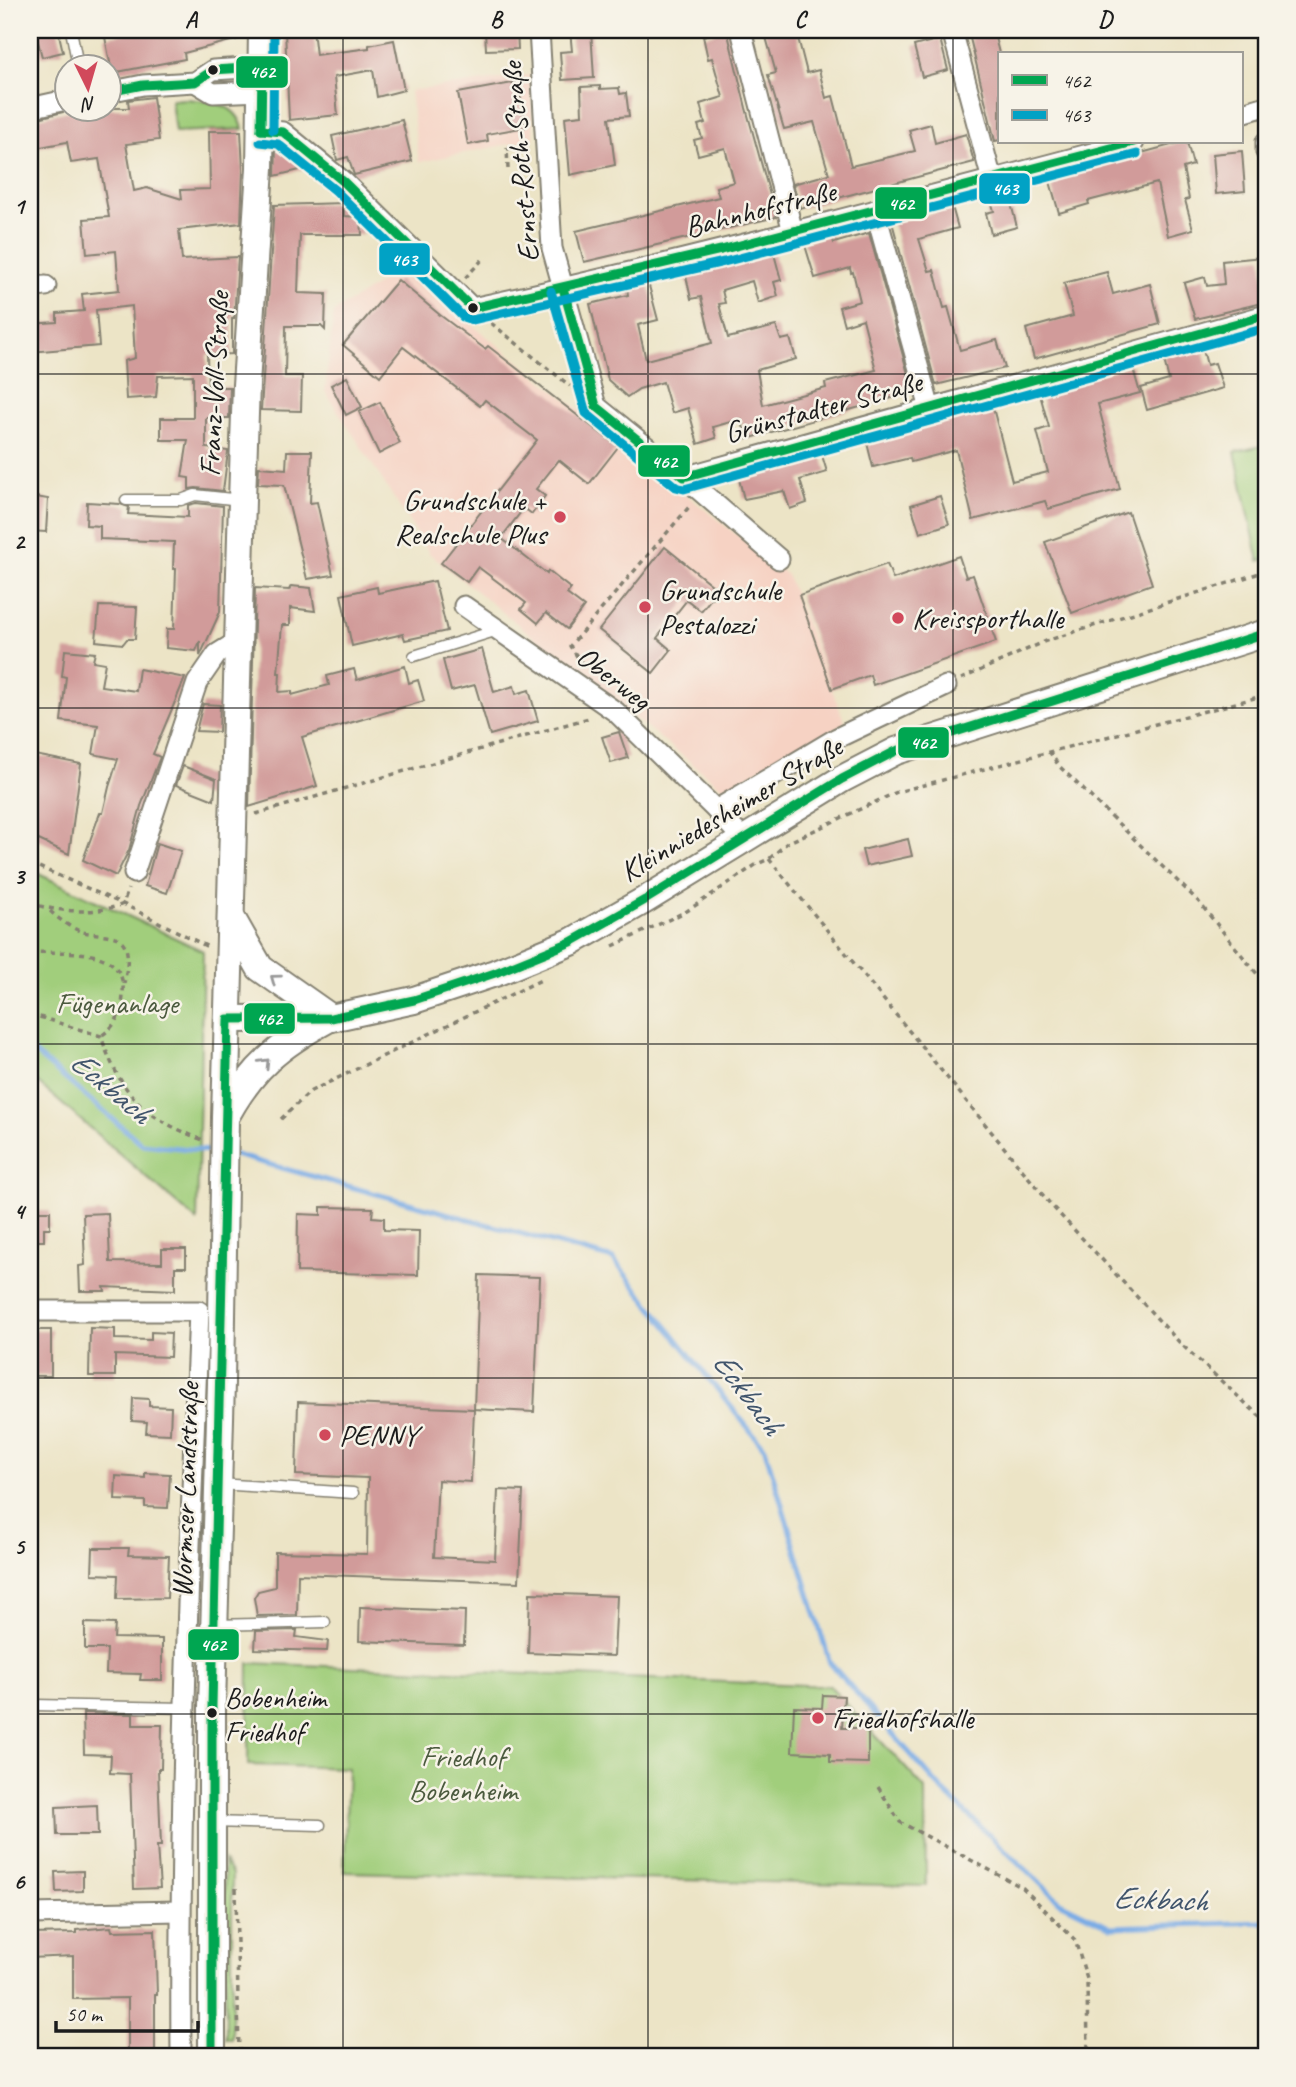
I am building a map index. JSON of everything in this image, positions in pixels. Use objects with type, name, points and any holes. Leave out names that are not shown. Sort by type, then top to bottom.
[{"type":"main road","name":"Franz-Voll-Straße","points":[[228,1019],[242,500],[261,130],[262,30]]},
{"type":"main road","name":"Kleinniedesheimer Straße","points":[[228,1019],[331,1018],[426,996],[495,973],[571,942],[645,900],[842,779],[896,751],[1266,633]]},
{"type":"main road","points":[[218,1133],[242,1087],[272,1056],[293,1038],[331,1018],[260,968],[231,916]]},
{"type":"main road","name":"Wormser Landstraße","points":[[212,2057],[212,1822],[224,1176],[218,1133],[228,1019]]},
{"type":"street","name":"Ernst-Roth-Straße","points":[[539,30],[552,248],[563,288]]},
{"type":"street","points":[[741,30],[793,232]]},
{"type":"street","points":[[952,30],[992,180]]},
{"type":"street","points":[[122,89],[143,85],[195,82],[213,70],[262,79]]},
{"type":"street","points":[[30,108],[52,103]]},
{"type":"street","points":[[1244,112],[1266,106]]},
{"type":"street","points":[[261,130],[283,132],[344,182],[472,308],[563,288],[597,407],[779,559]]},
{"type":"street","points":[[1266,142],[1266,152]]},
{"type":"street","name":"Bahnhofstraße","points":[[563,288],[793,232],[1127,144]]},
{"type":"street","points":[[875,210],[930,408]]},
{"type":"street","name":"Grünstadter Straße","points":[[684,477],[1266,315]]},
{"type":"street","name":"Oberweg","points":[[464,606],[616,712],[743,839]]},
{"type":"street","points":[[134,873],[197,683],[217,654],[238,640]]},
{"type":"street","points":[[716,810],[837,738],[946,686]]},
{"type":"street","name":"Wormser Landstraße","points":[[30,1311],[199,1311],[184,1708],[180,1911],[181,2057]]},
{"type":"street","points":[[30,1914],[180,1911]]},
{"type":"lane","points":[[71,30],[75,52]]},
{"type":"lane","points":[[126,500],[181,500],[195,495],[242,500]]},
{"type":"lane","points":[[414,656],[498,630]]},
{"type":"lane","points":[[219,1484],[353,1493]]},
{"type":"lane","points":[[215,1625],[325,1622]]},
{"type":"lane","points":[[36,1705],[184,1708]]},
{"type":"lane","points":[[212,1822],[320,1825]]},
{"type":"path","points":[[508,169],[507,149],[545,145]]},
{"type":"path","points":[[454,290],[483,259]]},
{"type":"path","points":[[472,308],[597,407]]},
{"type":"path","points":[[585,668],[570,646],[702,492]]},
{"type":"path","points":[[946,686],[1046,641],[1266,571]]},
{"type":"path","points":[[612,947],[687,911],[757,864],[769,859],[787,843],[897,792],[1266,695]]},
{"type":"path","points":[[254,814],[616,712]]},
{"type":"path","points":[[1049,751],[1059,766],[1198,901],[1266,985]]},
{"type":"path","points":[[769,859],[1051,1205],[1181,1344],[1266,1422]]},
{"type":"path","points":[[30,863],[123,904],[187,937]]},
{"type":"path","points":[[30,902],[48,910],[72,928],[119,937],[124,943],[128,964],[121,1011],[116,1021],[101,1037]]},
{"type":"path","points":[[48,910],[113,909],[123,904]]},
{"type":"path","points":[[30,953],[81,954],[104,958],[112,963],[124,984]]},
{"type":"path","points":[[281,1119],[311,1091],[549,977]]},
{"type":"path","points":[[30,1014],[101,1037],[119,1077],[138,1104],[172,1128],[218,1133]]},
{"type":"path","points":[[877,1787],[901,1822],[1023,1888],[1075,1940],[1087,1979],[1088,2057]]},
{"type":"shaded area","points":[[530,75],[534,139],[419,162],[410,91]]},
{"type":"shaded area","name":"Grundschule + Realschule Plus","points":[[402,269],[787,575],[845,723],[724,789],[430,554],[325,391],[334,312]]},
{"type":"green space","points":[[171,100],[212,102],[228,108],[240,120],[243,129],[175,132]]},
{"type":"green space","points":[[1266,445],[1266,559],[1259,561],[1235,452]]},
{"type":"green space","name":"Fügenanlage","points":[[30,870],[203,951],[197,1221],[30,1076]]},
{"type":"green space","name":"Friedhof Bobenheim","points":[[249,1663],[830,1686],[925,1789],[926,1886],[344,1872],[348,1768],[248,1765]]},
{"type":"green space","points":[[224,1861],[232,1874],[232,2039],[226,2039]]},
{"type":"building","points":[[35,30],[58,30],[63,52],[52,52],[52,55],[42,57]]},
{"type":"building","points":[[142,30],[246,30],[246,37],[184,53],[185,59],[122,71],[122,52],[108,52],[105,37]]},
{"type":"building","points":[[285,30],[313,30],[316,55],[369,48],[369,45],[394,40],[404,90],[377,97],[373,70],[334,77],[338,115],[289,120]]},
{"type":"building","points":[[485,30],[517,30],[518,49],[486,50]]},
{"type":"building","points":[[570,30],[591,30],[594,78],[562,80],[560,52],[572,51]]},
{"type":"building","points":[[727,30],[776,217],[584,262],[576,231],[719,197],[716,187],[734,182],[725,148],[698,155],[694,140],[702,138],[698,125],[705,123],[700,104],[723,97],[712,58],[708,59],[703,36]]},
{"type":"building","points":[[764,30],[796,30],[807,73],[819,70],[826,98],[833,96],[851,166],[915,151],[909,130],[931,124],[935,143],[966,134],[974,162],[800,208],[793,184],[829,174],[814,122],[784,129],[768,75],[776,73]]},
{"type":"building","points":[[968,30],[993,30],[999,52],[998,140],[995,141]]},
{"type":"building","points":[[940,39],[948,70],[922,77],[914,46]]},
{"type":"building","points":[[518,82],[526,127],[487,134],[488,141],[468,145],[458,93]]},
{"type":"building","points":[[600,86],[600,89],[619,88],[620,94],[626,93],[629,116],[609,118],[615,165],[570,175],[565,117],[582,115],[581,87]]},
{"type":"building","points":[[153,97],[159,140],[126,144],[134,191],[147,188],[182,199],[181,190],[210,189],[209,131],[241,131],[241,223],[179,230],[182,260],[238,257],[232,319],[232,354],[207,355],[208,387],[230,387],[229,418],[206,418],[206,448],[228,451],[223,491],[189,489],[189,478],[182,477],[188,440],[161,440],[161,418],[193,418],[193,375],[158,376],[156,397],[126,399],[124,361],[135,358],[132,306],[96,310],[99,346],[30,352],[30,324],[57,322],[57,313],[84,311],[82,294],[119,290],[116,251],[87,254],[84,219],[109,217],[99,159],[71,163],[67,142],[30,149],[30,120],[52,115],[52,122],[122,122],[122,108],[129,108],[128,100]]},
{"type":"building","points":[[402,120],[412,161],[354,175],[348,157],[337,160],[332,136]]},
{"type":"building","points":[[1175,144],[1188,144],[1193,165],[1183,168],[1189,199],[1185,200],[1193,229],[1168,236],[1157,183],[1088,201],[1089,204],[1059,213],[1049,178]]},
{"type":"building","points":[[276,149],[285,149],[308,168],[275,176]]},
{"type":"building","points":[[1242,151],[1245,191],[1216,194],[1213,154]]},
{"type":"building","points":[[1007,188],[1017,227],[991,234],[986,213],[994,211],[989,193]]},
{"type":"building","points":[[344,203],[344,216],[361,217],[362,235],[300,235],[298,293],[326,294],[325,330],[321,326],[286,326],[285,376],[302,376],[301,411],[261,410],[274,205]]},
{"type":"building","points":[[951,203],[958,228],[919,239],[929,271],[934,270],[944,308],[948,307],[960,350],[997,340],[1005,368],[936,385],[892,222],[938,212],[937,207]]},
{"type":"building","points":[[869,233],[913,392],[747,439],[741,419],[713,427],[716,438],[698,444],[688,408],[672,413],[663,382],[639,389],[627,397],[608,380],[590,304],[628,295],[627,288],[648,282],[658,320],[638,325],[646,360],[712,343],[701,297],[691,299],[685,271],[773,250],[781,280],[774,282],[778,296],[758,303],[752,281],[722,290],[725,303],[719,304],[728,338],[776,326],[781,340],[790,338],[796,359],[757,370],[763,405],[826,388],[825,383],[876,370],[863,319],[844,325],[839,307],[860,301],[853,272],[851,273],[850,268],[815,278],[804,242],[831,234],[834,243]]},
{"type":"building","points":[[1262,257],[1266,302],[1195,319],[1184,283],[1205,277],[1207,286],[1224,284],[1222,261]]},
{"type":"building","points":[[1107,272],[1113,294],[1150,284],[1160,324],[1034,359],[1026,329],[1073,316],[1064,283]]},
{"type":"building","points":[[398,280],[440,315],[485,349],[488,346],[618,447],[589,484],[559,460],[536,489],[545,496],[532,514],[524,508],[501,538],[571,589],[567,594],[584,607],[567,629],[546,613],[538,623],[521,609],[526,603],[478,567],[467,582],[441,563],[537,440],[485,400],[480,406],[403,347],[380,376],[343,345]]},
{"type":"building","points":[[1202,346],[1207,365],[1215,363],[1223,388],[1147,410],[1141,388],[1169,380],[1163,356]]},
{"type":"building","points":[[1132,365],[1140,393],[1098,404],[1120,489],[1048,509],[1045,501],[973,520],[956,450],[911,462],[910,458],[873,467],[866,439],[992,404],[1012,481],[1048,472],[1037,431],[1049,427],[1039,391]]},
{"type":"building","points":[[347,377],[362,407],[346,415],[331,385]]},
{"type":"building","points":[[380,402],[400,443],[379,454],[359,412]]},
{"type":"building","points":[[287,451],[312,451],[310,503],[317,502],[333,575],[307,579],[284,485],[258,484],[259,467],[286,469]]},
{"type":"building","points":[[821,452],[827,472],[800,480],[807,503],[790,509],[784,491],[744,499],[738,475]]},
{"type":"building","points":[[30,496],[48,499],[46,532],[30,531]]},
{"type":"building","points":[[940,496],[949,524],[920,533],[911,505]]},
{"type":"building","points":[[87,502],[120,504],[129,507],[128,514],[188,517],[188,505],[196,503],[223,506],[220,612],[200,656],[200,641],[196,651],[166,648],[167,629],[174,629],[174,542],[100,539],[100,526],[86,525]]},
{"type":"building","points":[[1128,512],[1152,584],[1072,613],[1045,542]]},
{"type":"building","name":"Grundschule Pestalozzi","points":[[665,547],[718,590],[701,611],[687,600],[657,638],[671,650],[653,673],[599,630]]},
{"type":"building","name":"Kreissporthalle","points":[[959,556],[966,577],[973,575],[996,642],[873,685],[870,675],[832,689],[799,595],[887,564],[893,579]]},
{"type":"building","points":[[435,581],[447,631],[405,640],[403,634],[352,646],[341,595],[377,587],[378,593]]},
{"type":"building","points":[[291,586],[311,588],[315,611],[290,608],[290,625],[282,625],[279,692],[292,691],[292,695],[329,685],[327,676],[354,669],[357,680],[405,666],[409,683],[418,680],[424,701],[302,737],[317,786],[249,807],[255,588],[289,590]]},
{"type":"building","points":[[99,606],[137,607],[135,639],[127,639],[123,644],[96,641]]},
{"type":"building","points":[[482,649],[494,692],[514,686],[516,694],[529,690],[538,721],[490,735],[475,685],[451,691],[443,660]]},
{"type":"building","points":[[65,650],[95,653],[93,661],[105,663],[101,686],[136,691],[139,669],[185,678],[153,754],[160,757],[141,806],[129,850],[116,876],[83,860],[100,813],[103,813],[118,759],[93,754],[98,725],[61,721],[66,677],[62,676]]},
{"type":"building","points":[[203,704],[220,705],[219,732],[196,731]]},
{"type":"building","points":[[619,732],[628,758],[611,763],[602,737]]},
{"type":"building","points":[[30,754],[81,764],[69,854],[30,836]]},
{"type":"building","points":[[183,766],[216,779],[214,800],[176,785]]},
{"type":"building","points":[[908,839],[912,856],[866,866],[862,850]]},
{"type":"building","points":[[157,843],[181,851],[167,893],[145,886]]},
{"type":"building","points":[[321,1207],[373,1208],[372,1217],[384,1218],[384,1230],[419,1231],[418,1275],[297,1272],[298,1214],[321,1215]]},
{"type":"building","points":[[30,1211],[50,1211],[50,1228],[44,1228],[44,1241],[30,1241]]},
{"type":"building","points":[[108,1213],[110,1262],[162,1263],[162,1249],[186,1249],[186,1267],[175,1267],[175,1290],[104,1287],[105,1291],[80,1291],[79,1266],[85,1265],[83,1214]]},
{"type":"building","points":[[479,1275],[540,1277],[534,1412],[474,1409]]},
{"type":"building","points":[[90,1328],[115,1329],[115,1339],[151,1340],[151,1332],[171,1333],[170,1357],[115,1355],[115,1376],[89,1376]]},
{"type":"building","points":[[32,1330],[51,1330],[51,1376],[30,1376]]},
{"type":"building","points":[[133,1398],[149,1399],[149,1406],[171,1407],[170,1434],[146,1433],[147,1422],[132,1421]]},
{"type":"building","points":[[298,1402],[474,1409],[471,1482],[438,1480],[434,1557],[495,1560],[498,1490],[523,1491],[519,1582],[298,1574],[297,1615],[257,1616],[254,1598],[258,1591],[275,1587],[275,1552],[367,1554],[368,1478],[296,1475]]},
{"type":"building","points":[[145,1473],[170,1474],[168,1508],[145,1507],[145,1501],[115,1500],[116,1476],[145,1478]]},
{"type":"building","points":[[93,1548],[129,1548],[128,1555],[169,1556],[167,1598],[117,1599],[118,1575],[92,1574]]},
{"type":"building","points":[[530,1593],[617,1596],[614,1656],[528,1653]]},
{"type":"building","points":[[360,1607],[465,1611],[464,1645],[359,1641]]},
{"type":"building","points":[[85,1623],[115,1624],[114,1638],[162,1639],[162,1680],[140,1680],[141,1674],[106,1673],[107,1649],[85,1649]]},
{"type":"building","points":[[297,1630],[296,1637],[328,1641],[327,1651],[255,1649],[256,1631]]},
{"type":"building","name":"Friedhofshalle","points":[[823,1695],[844,1696],[842,1728],[868,1728],[868,1763],[830,1762],[830,1754],[792,1752],[794,1707],[822,1708]]},
{"type":"building","points":[[83,1713],[133,1714],[133,1725],[162,1725],[161,1769],[158,1769],[161,1846],[157,1846],[160,1888],[134,1889],[130,1774],[110,1773],[111,1755],[84,1754]]},
{"type":"building","points":[[97,1805],[98,1835],[57,1835],[56,1807]]},
{"type":"building","points":[[83,1871],[83,1891],[56,1892],[55,1872]]},
{"type":"building","points":[[111,1927],[112,1931],[155,1930],[155,2057],[128,2057],[128,1998],[73,1999],[73,1956],[30,1958],[30,1934],[77,1933],[77,1930]]},
{"type":"waterway","name":"Eckbach","points":[[30,1049],[142,1144],[218,1152]]},
{"type":"waterway","name":"Eckbach","points":[[231,1154],[613,1259],[765,1449],[830,1663],[945,1793],[1060,1902],[1111,1927],[1266,1922]]},
{"type":"transit line","name":"463","points":[[273,130],[274,30]]},
{"type":"transit line","name":"462","points":[[122,89],[143,85],[195,82],[213,70],[262,67],[261,130]]},
{"type":"transit line","name":"462","points":[[261,130],[283,132],[344,182],[472,308],[721,250],[1126,144]]},
{"type":"transit line","name":"463","points":[[260,142],[278,144],[336,191],[463,317],[472,320],[724,262],[1137,154]]},
{"type":"transit line","name":"462","points":[[563,288],[596,406],[684,477],[1266,315]]},
{"type":"transit line","name":"463","points":[[551,291],[586,413],[676,487],[684,489],[1266,328]]},
{"type":"transit line","name":"462","points":[[212,2057],[212,1706],[228,1019],[331,1018],[414,1000],[495,973],[571,942],[645,900],[842,779],[896,751],[1266,633]]},
{"type":"place","name":"Grundschule + Realschule Plus","points":[[560,517]]},
{"type":"place","name":"Grundschule Pestalozzi","points":[[645,607]]},
{"type":"place","name":"Kreissporthalle","points":[[898,618]]},
{"type":"place","name":"PENNY","points":[[325,1435]]},
{"type":"place","name":"Bobenheim Friedhof","points":[[212,1713]]},
{"type":"place","name":"Friedhofshalle","points":[[818,1718]]}]
